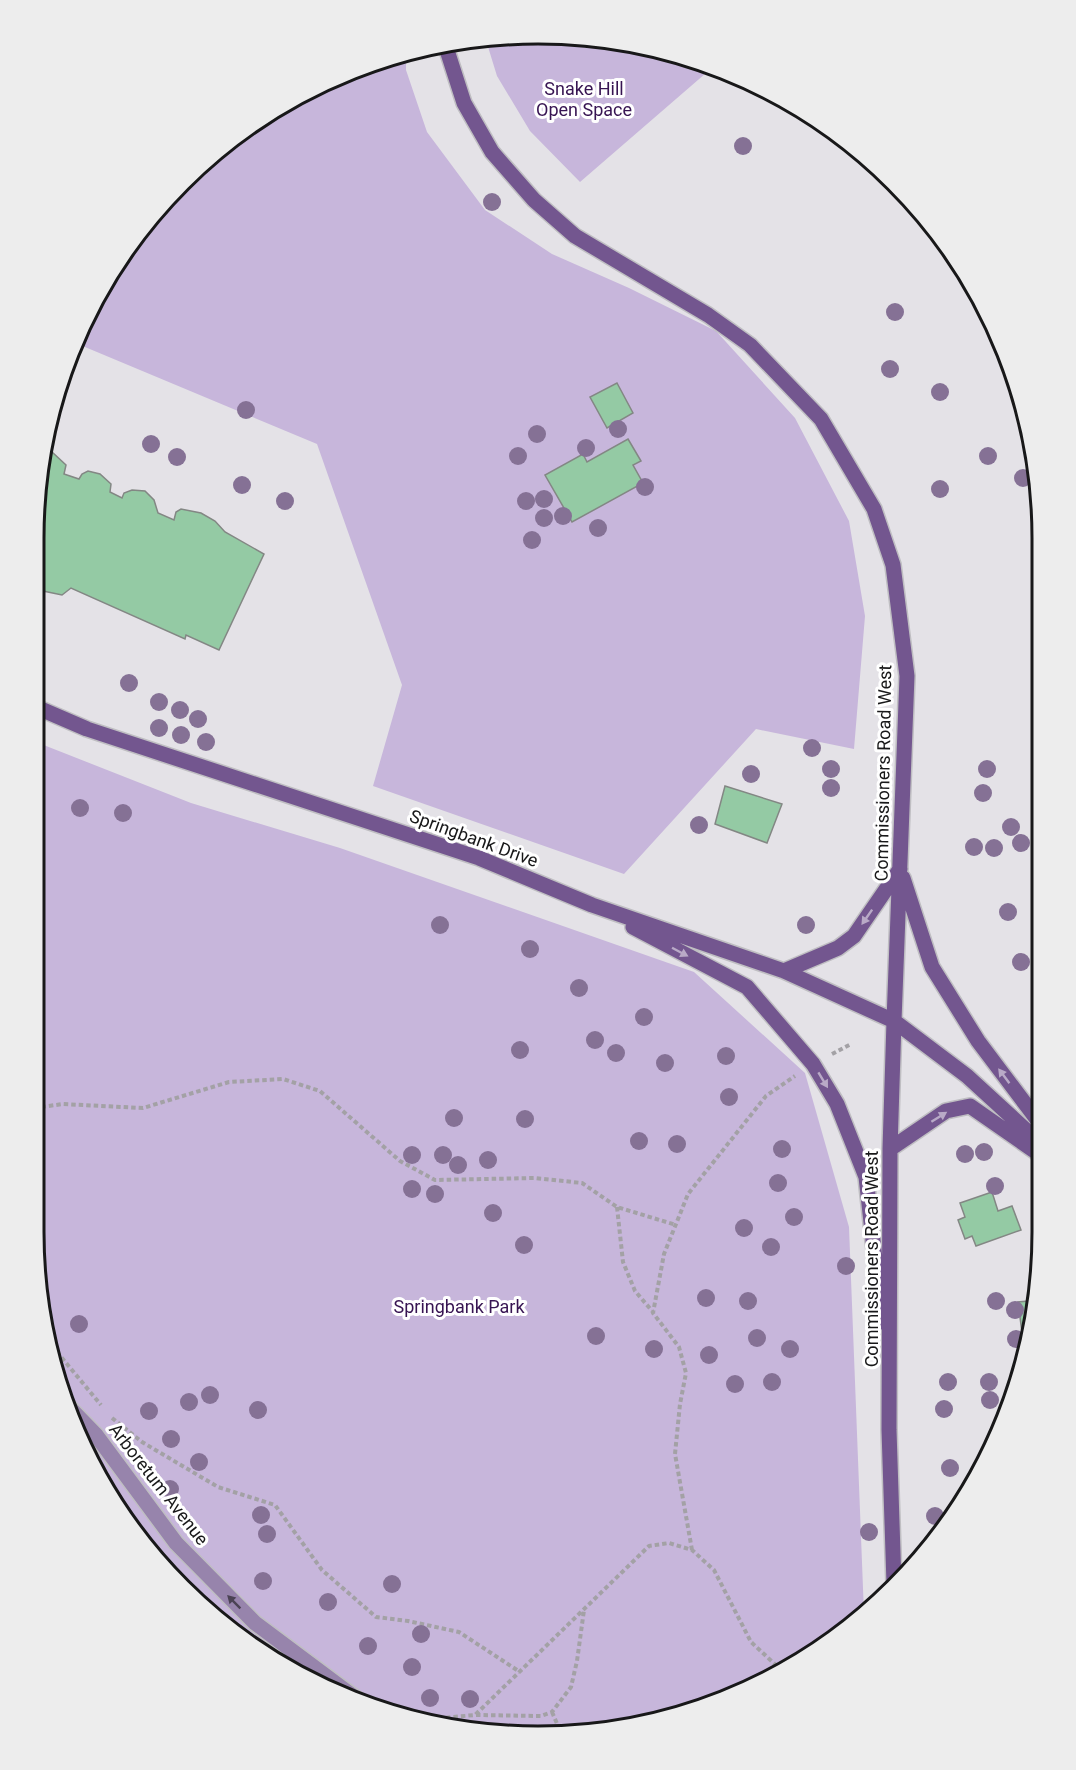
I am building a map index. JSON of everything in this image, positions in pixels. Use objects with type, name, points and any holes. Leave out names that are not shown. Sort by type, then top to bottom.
[{"type":"main road","name":"Commissioners Road West","points":[[448,52],[464,103],[492,152],[534,200],[575,236],[708,315],[750,345],[821,419],[874,509],[893,565],[907,676],[891,1149],[890,1394],[894,1576]]},
{"type":"main road","name":"Springbank Drive","points":[[44,710],[87,729],[479,858],[592,905],[784,971],[894,1021],[968,1076],[1032,1135]]},
{"type":"main road","points":[[784,971],[838,948],[854,936],[900,869]]},
{"type":"main road","points":[[900,869],[932,967],[978,1041],[1032,1113]]},
{"type":"main road","points":[[592,905],[747,987],[813,1064],[837,1104],[866,1177],[890,1394]]},
{"type":"main road","points":[[891,1149],[946,1111],[970,1106],[1032,1149]]},
{"type":"street","name":"Arboretum Avenue","points":[[80,1418],[96,1434],[176,1544],[255,1623],[335,1683]]},
{"type":"path","points":[[653,1313],[664,1254],[688,1194],[766,1096],[813,1064],[850,1044]]},
{"type":"path","points":[[44,1107],[63,1104],[143,1108],[229,1082],[283,1079],[320,1091],[400,1161],[435,1180],[535,1178],[582,1183],[617,1207],[676,1225]]},
{"type":"path","points":[[617,1207],[624,1262],[635,1291],[679,1347],[686,1373],[675,1454],[692,1550]]},
{"type":"path","points":[[59,1354],[102,1407]]},
{"type":"path","points":[[109,1415],[141,1442],[218,1487],[275,1505],[322,1570],[376,1617],[459,1632],[520,1672]]},
{"type":"path","points":[[475,1715],[649,1546],[669,1543],[692,1550],[714,1570],[751,1642],[776,1665]]},
{"type":"path","points":[[446,1718],[475,1715],[541,1716],[552,1712],[571,1687],[584,1610]]},
{"type":"path","points":[[552,1712],[558,1725]]},
{"type":"green space","name":"Snake Hill Open Space","points":[[538,44],[603,48],[634,53],[666,60],[706,73],[580,182],[530,131],[497,76],[488,47]]},
{"type":"green space","points":[[406,61],[406,70],[427,132],[485,210],[552,254],[629,288],[716,331],[795,418],[849,521],[865,616],[854,749],[756,729],[624,874],[373,786],[402,685],[317,444],[82,346],[94,319],[127,263],[166,212],[212,166],[263,127],[319,94]]},
{"type":"green space","name":"Springbank Park","points":[[44,745],[191,803],[340,848],[694,972],[805,1073],[849,1227],[864,1604],[839,1624],[785,1660],[727,1689],[666,1710],[603,1722],[570,1725],[538,1726],[473,1722],[410,1710],[349,1689],[291,1660],[263,1643],[212,1604],[188,1582],[146,1533],[127,1507],[94,1451],[60,1360],[48,1297],[44,1232]]},
{"type":"building","points":[[617,383],[633,413],[607,428],[590,397]]},
{"type":"building","points":[[628,439],[641,461],[633,465],[643,483],[572,522],[545,475],[583,454],[587,462]]},
{"type":"building","points":[[51,452],[66,465],[64,474],[79,479],[88,471],[100,474],[111,484],[110,492],[122,498],[124,493],[132,490],[145,491],[154,500],[158,513],[174,520],[176,512],[181,509],[201,513],[215,521],[225,532],[264,554],[219,650],[186,635],[185,639],[71,588],[62,595],[44,591],[45,506]]},
{"type":"building","points":[[725,786],[782,804],[767,843],[715,824]]},
{"type":"building","points":[[992,1192],[998,1211],[1012,1206],[1021,1230],[976,1246],[972,1236],[965,1239],[958,1220],[965,1217],[960,1203]]},
{"type":"building","points":[[1027,1301],[1022,1333],[1018,1302]]}]
